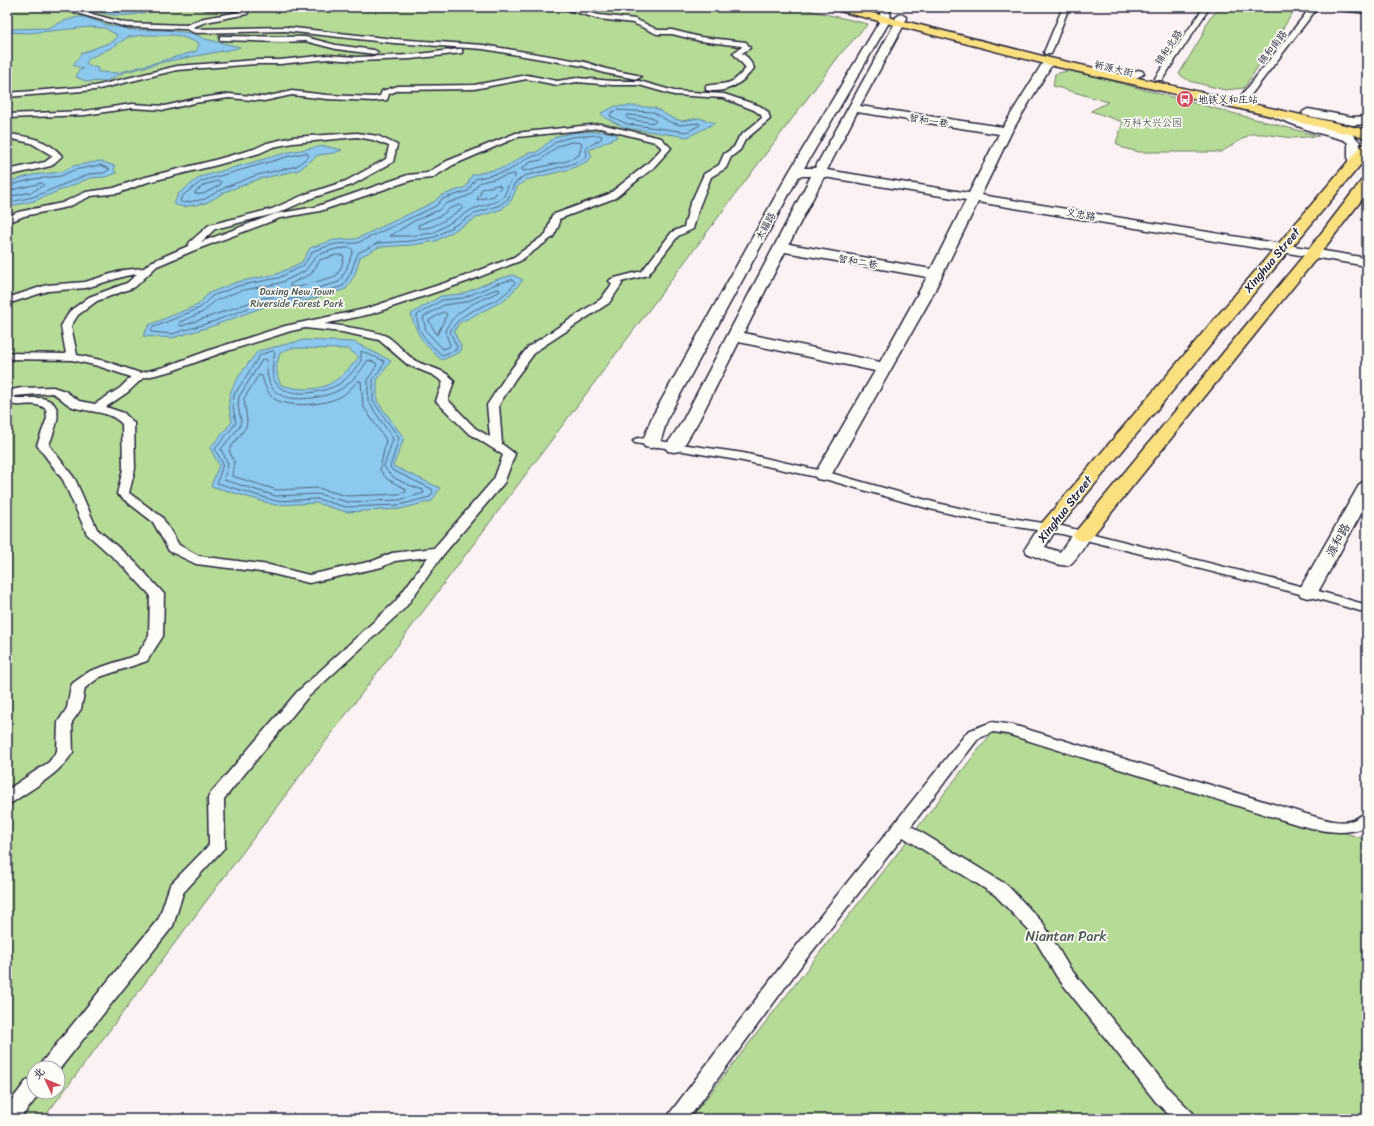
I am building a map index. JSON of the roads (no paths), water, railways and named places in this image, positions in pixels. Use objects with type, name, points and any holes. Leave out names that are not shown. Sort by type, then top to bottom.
[{"type":"main road","points":[[836,7],[886,16]]},
{"type":"main road","points":[[862,7],[900,20],[1048,56],[1127,79],[1367,134]]},
{"type":"main road","name":"太福路","points":[[645,442],[795,172],[886,16]]},
{"type":"main road","name":"太福路","points":[[674,447],[690,422],[819,172],[900,20]]},
{"type":"main road","points":[[824,475],[923,300],[1006,131],[1048,56]]},
{"type":"main road","name":"新源大街","points":[[1048,56],[1138,73],[1367,126]]},
{"type":"main road","points":[[1127,79],[1138,73]]},
{"type":"main road","name":"智和一巷","points":[[853,108],[1006,131]]},
{"type":"main road","points":[[1308,112],[1353,121],[1367,120]]},
{"type":"main road","points":[[1272,113],[1315,128],[1348,137],[1354,142],[1354,163]]},
{"type":"main road","name":"Xinghua Street","points":[[1367,148],[1048,528],[1034,549],[1064,560],[1314,252],[1367,183]]},
{"type":"main road","name":"义忠路","points":[[795,172],[819,172],[973,196],[1367,262]]},
{"type":"main road","name":"智和二巷","points":[[781,247],[936,274]]},
{"type":"main road","points":[[734,336],[884,368]]},
{"type":"main road","name":"源和路","points":[[1308,592],[1367,487]]},
{"type":"street","points":[[58,7],[126,24],[187,27],[195,31],[285,29],[394,41],[487,48],[585,64],[604,71],[620,74],[653,78]]},
{"type":"street","points":[[187,27],[204,20],[245,12],[240,8],[205,7]]},
{"type":"street","points":[[562,7],[599,17],[635,22],[657,32],[672,32],[700,39],[743,44],[746,48],[737,53],[745,60],[750,68],[739,82],[727,87],[713,88],[682,86]]},
{"type":"street","points":[[1048,56],[1066,7]]},
{"type":"street","name":"锦和北路","points":[[1159,78],[1207,7]]},
{"type":"street","name":"锦和南路","points":[[1244,98],[1315,7]]},
{"type":"street","points":[[1331,7],[1367,11]]},
{"type":"street","points":[[199,31],[219,38],[282,40],[305,39],[336,47],[366,52],[406,49],[448,53]]},
{"type":"street","points":[[7,95],[95,88],[177,68],[256,62],[280,62],[328,57],[356,59],[411,57],[487,48]]},
{"type":"street","points":[[7,116],[86,113],[132,106],[165,108],[194,101],[229,96],[264,99],[292,93],[327,98],[374,99],[384,98],[385,93],[398,88],[474,87],[527,77],[557,83],[577,80],[613,84],[639,83],[674,93],[724,96],[757,108],[766,114],[766,119],[742,139],[737,148],[727,156],[723,166],[707,176],[694,207],[688,229],[675,234],[645,273],[614,281],[616,284],[605,301],[532,349],[510,378],[493,405],[496,446]]},
{"type":"street","points":[[72,357],[66,326],[74,313],[93,299],[130,285],[154,264],[192,248],[278,216],[317,209],[411,177],[429,176],[450,163],[516,135],[600,126],[658,140],[667,148],[650,166],[612,196],[555,217],[550,235],[517,259],[463,280],[367,312],[289,328],[217,351],[168,369],[139,376],[124,390],[97,408]]},
{"type":"street","points":[[7,220],[21,214],[65,205],[89,194],[116,191],[145,180],[214,163],[257,151],[270,145],[293,140],[357,135],[375,138],[393,145],[390,160],[350,182],[309,196],[275,211],[212,227],[193,244],[192,248]]},
{"type":"street","points":[[7,136],[26,138],[46,147],[58,156],[48,164],[7,173]]},
{"type":"street","points":[[7,301],[46,288],[86,285],[124,274],[148,270]]},
{"type":"street","points":[[55,1060],[167,921],[176,890],[217,847],[216,798],[302,695],[400,605],[438,552],[500,480],[509,454],[471,430],[442,401],[449,381],[437,373],[412,363],[383,338],[342,329],[307,324]]},
{"type":"street","points":[[7,356],[72,357],[101,363],[139,376]]},
{"type":"street","points":[[7,798],[54,766],[65,752],[65,722],[74,709],[78,686],[95,674],[142,658],[156,636],[156,594],[131,566],[91,531],[69,479],[43,445],[54,418],[51,408],[42,401],[13,401],[7,395],[21,391],[53,390],[61,393],[75,404],[97,408],[120,415],[128,423],[129,469],[123,494],[158,520],[174,548],[196,560],[269,569],[309,579],[377,564],[392,558],[438,552]]},
{"type":"street","points":[[645,442],[743,458],[824,475],[934,506],[986,518],[1048,528],[1083,536],[1308,592],[1367,609]]},
{"type":"street","points":[[677,1119],[797,958],[973,735],[992,727],[1008,730],[1299,819],[1330,827],[1354,826],[1367,818]]},
{"type":"street","points":[[901,828],[1001,890],[1037,928],[1063,972],[1163,1096],[1186,1119]]},
{"type":"street","points":[[8,1119],[26,1096]]},
{"type":"water","points":[[105,7],[171,7],[133,15],[114,15],[95,11]]},
{"type":"water","points":[[78,17],[85,17],[107,25],[132,30],[164,30],[192,33],[205,39],[240,47],[168,61],[125,72],[106,81],[88,82],[76,77],[79,70],[83,69],[73,65],[82,53],[114,41],[117,35],[105,28],[91,27],[29,33],[7,32],[7,29],[48,28]],"holes":[[[143,35],[176,35],[199,43],[197,51],[118,73],[98,72],[98,68],[86,65],[88,59],[113,47],[128,37]]]},
{"type":"water","points":[[616,106],[655,108],[672,118],[682,121],[699,118],[715,123],[688,137],[626,128],[605,118],[601,113]]},
{"type":"water","points":[[601,131],[616,134],[617,137],[589,150],[592,156],[588,161],[570,169],[526,180],[517,187],[511,201],[502,209],[478,217],[436,241],[413,245],[379,247],[360,257],[355,274],[346,289],[302,302],[266,306],[213,326],[172,338],[143,336],[149,325],[198,305],[209,293],[237,282],[277,274],[302,262],[310,248],[334,240],[356,239],[434,202],[440,196],[466,187],[472,175],[506,167],[528,153],[537,152],[555,137],[571,133]]},
{"type":"water","points":[[324,146],[342,150],[334,153],[318,155],[299,170],[259,179],[227,191],[206,203],[183,207],[174,204],[178,194],[200,177],[289,152]]},
{"type":"water","points":[[100,161],[115,166],[114,171],[117,173],[105,177],[90,178],[34,201],[7,207],[7,182],[33,175],[61,172],[73,166]]},
{"type":"water","points":[[513,275],[523,280],[505,300],[459,323],[454,332],[461,346],[460,352],[442,360],[422,340],[411,314],[441,296],[462,294],[495,280]]},
{"type":"water","points":[[304,340],[354,342],[391,361],[377,380],[377,401],[404,438],[393,466],[440,488],[432,501],[400,509],[346,512],[317,503],[275,505],[211,486],[219,465],[210,448],[232,422],[229,397],[232,388],[238,377],[258,351]],"holes":[[[291,348],[348,349],[359,357],[334,382],[325,386],[305,389],[281,385],[277,369],[280,353]]]},
{"type":"place","name":"地铁义和庄站","points":[[1185,99]]},
{"type":"park label","name":"万科大兴公园","points":[[1152,122]]},
{"type":"park label","name":"Daxing New Town Riverside Forest Park","points":[[297,296]]},
{"type":"park label","name":"Niantan Park","points":[[1066,936]]}]
